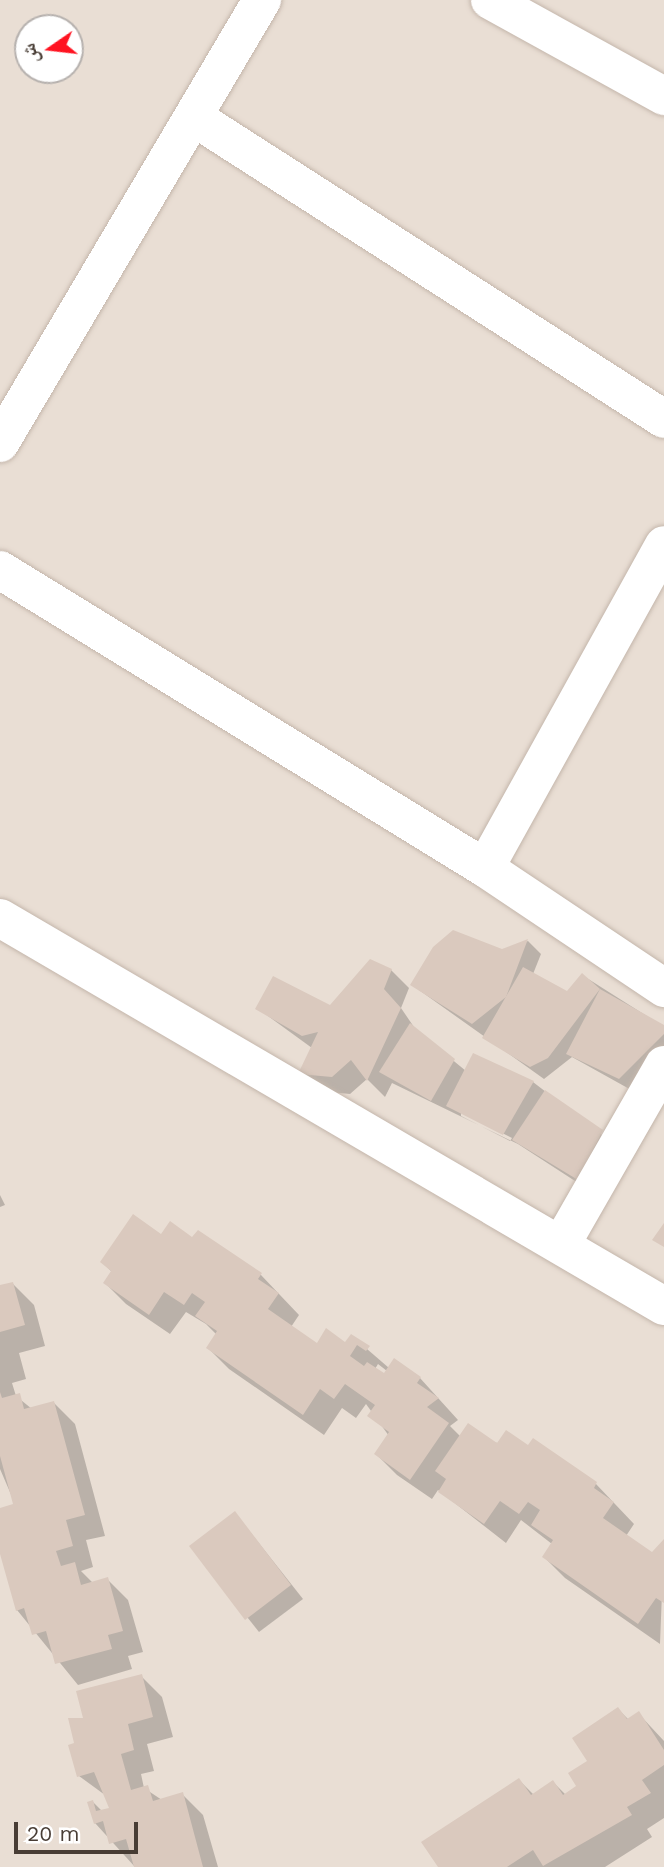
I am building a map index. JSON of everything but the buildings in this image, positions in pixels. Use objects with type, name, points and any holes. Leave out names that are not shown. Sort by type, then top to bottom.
[{"type":"street","points":[[0,443],[195,118],[262,0]]},
{"type":"street","points":[[490,0],[664,96]]},
{"type":"street","points":[[195,118],[664,418]]},
{"type":"street","points":[[485,868],[664,545]]},
{"type":"street","points":[[0,570],[485,868],[664,988]]},
{"type":"street","points":[[0,918],[562,1243],[664,1306]]},
{"type":"street","points":[[562,1243],[664,1065]]},
{"type":"shaded area","points":[[0,0],[664,0],[664,1867],[0,1867]]}]
